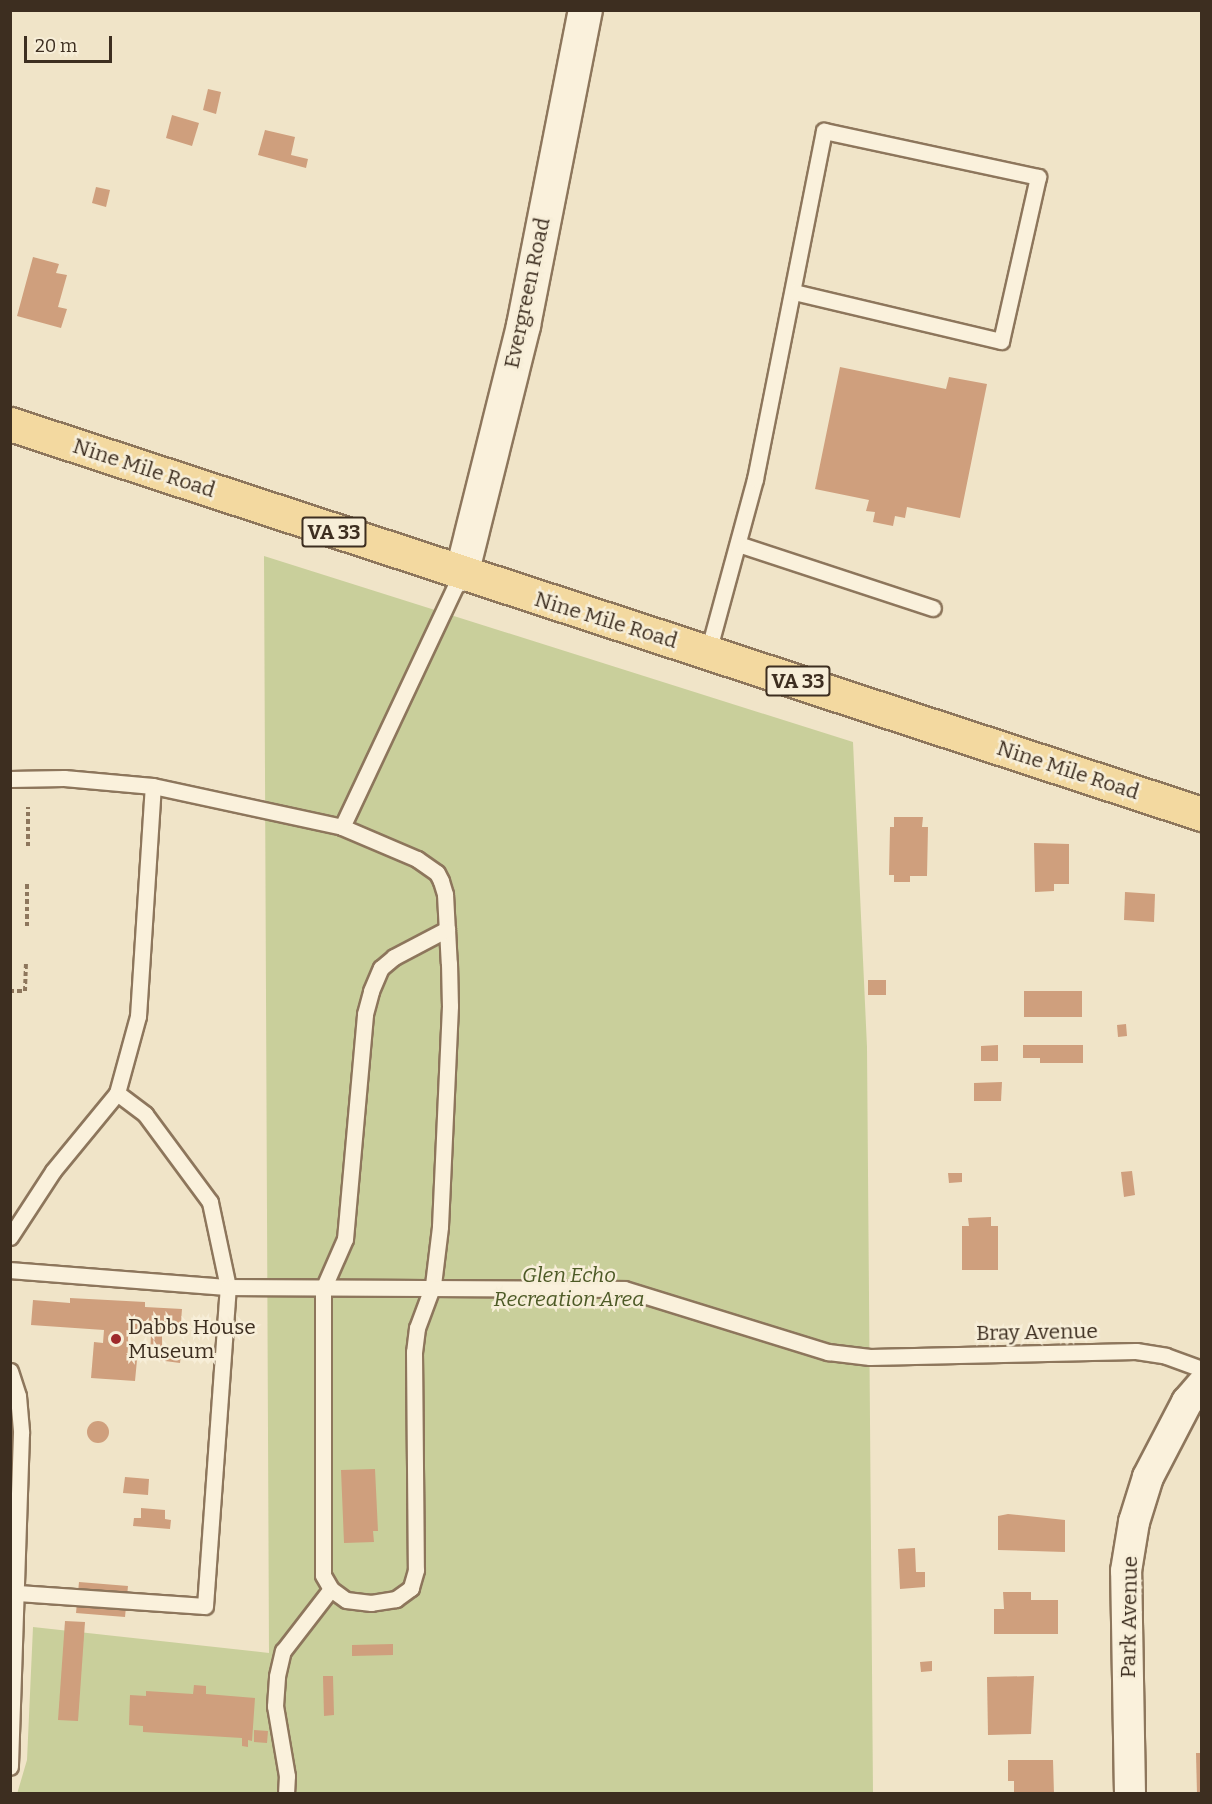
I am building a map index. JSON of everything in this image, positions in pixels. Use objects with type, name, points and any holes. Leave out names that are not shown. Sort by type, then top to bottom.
[{"type":"main road","name":"Nine Mile Road","points":[[10,424],[461,574],[708,652],[1202,814]]},
{"type":"street","name":"Evergreen Road","points":[[461,574],[522,325],[585,10]]},
{"type":"street","name":"Park Avenue","points":[[1130,1794],[1126,1571],[1134,1522],[1148,1477],[1187,1402],[1202,1385]]},
{"type":"lane","points":[[708,652],[738,544],[794,292],[824,130],[1038,177],[1001,340],[794,292]]},
{"type":"lane","points":[[738,544],[933,608]]},
{"type":"lane","points":[[342,827],[461,574]]},
{"type":"lane","points":[[10,779],[64,778],[153,786],[342,827],[417,859],[437,873],[445,894],[447,929],[450,1006],[440,1227],[433,1286],[417,1328],[414,1352],[416,1570],[411,1588],[396,1599],[371,1603],[346,1600],[331,1589],[323,1575],[323,1289],[345,1239],[365,1014],[371,991],[381,968],[394,957],[447,929]]},
{"type":"lane","points":[[10,1237],[53,1171],[117,1093],[138,1016],[153,786]]},
{"type":"lane","points":[[18,1593],[205,1606],[228,1287],[210,1202],[145,1114],[117,1093]]},
{"type":"lane","name":"Bray Avenue","points":[[10,1270],[228,1287],[323,1289],[433,1286],[624,1289],[828,1352],[870,1357],[1136,1351],[1166,1356],[1202,1369]]},
{"type":"lane","points":[[10,1371],[18,1395],[21,1433],[18,1593],[10,1767]]},
{"type":"lane","points":[[286,1794],[287,1776],[276,1716],[278,1676],[283,1651],[331,1589]]},
{"type":"path","points":[[28,807],[28,846]]},
{"type":"path","points":[[27,883],[27,926]]},
{"type":"path","points":[[10,991],[25,991],[26,964]]},
{"type":"green space","name":"Glen Echo Recreation Area","points":[[264,556],[853,742],[867,1047],[873,1793],[17,1794],[27,1760],[33,1627],[269,1653]]},
{"type":"building","points":[[208,89],[221,92],[216,114],[203,110]]},
{"type":"building","points":[[172,115],[199,123],[192,146],[166,138]]},
{"type":"building","points":[[265,130],[295,137],[291,155],[308,159],[306,168],[258,155]]},
{"type":"building","points":[[96,187],[110,190],[106,207],[92,203]]},
{"type":"building","points":[[33,257],[59,264],[56,273],[67,275],[58,307],[67,309],[61,328],[17,316]]},
{"type":"building","points":[[840,367],[946,389],[949,377],[987,384],[960,518],[907,507],[905,518],[895,516],[893,526],[873,522],[875,512],[866,511],[869,500],[815,489]]},
{"type":"building","points":[[894,817],[923,817],[922,827],[928,827],[927,876],[910,876],[910,882],[894,882],[894,875],[889,875],[890,827],[894,827]]},
{"type":"building","points":[[1034,843],[1069,844],[1069,884],[1054,884],[1054,891],[1035,892]]},
{"type":"building","points":[[1125,892],[1155,894],[1154,922],[1124,920]]},
{"type":"building","points":[[868,980],[886,980],[886,995],[868,995]]},
{"type":"building","points":[[1024,991],[1082,991],[1082,1017],[1024,1017]]},
{"type":"building","points":[[1126,1024],[1127,1036],[1118,1037],[1117,1025]]},
{"type":"building","points":[[998,1045],[998,1061],[981,1061],[981,1046]]},
{"type":"building","points":[[1023,1045],[1083,1045],[1083,1063],[1040,1063],[1040,1058],[1023,1058]]},
{"type":"building","points":[[1002,1082],[1001,1101],[974,1101],[974,1083]]},
{"type":"building","points":[[1132,1171],[1135,1195],[1124,1197],[1121,1172]]},
{"type":"building","points":[[948,1173],[962,1173],[962,1182],[949,1183]]},
{"type":"building","points":[[991,1217],[991,1226],[998,1226],[998,1270],[962,1270],[962,1226],[969,1226],[968,1218]]},
{"type":"building","name":"Dabbs House Museum","points":[[70,1298],[145,1302],[145,1307],[182,1309],[180,1335],[162,1334],[162,1345],[182,1347],[180,1363],[150,1359],[151,1333],[129,1332],[127,1359],[137,1360],[135,1381],[91,1378],[94,1342],[103,1343],[104,1330],[31,1325],[33,1300],[70,1303]]},
{"type":"building","points":[[98,1421],[106,1424],[109,1432],[106,1440],[98,1443],[90,1440],[87,1432],[90,1424]]},
{"type":"building","points":[[375,1469],[378,1531],[373,1531],[374,1542],[344,1543],[341,1470]]},
{"type":"building","points":[[125,1477],[149,1479],[148,1495],[123,1493]]},
{"type":"building","points":[[141,1508],[165,1510],[165,1519],[171,1520],[170,1529],[133,1526],[134,1518],[141,1518]]},
{"type":"building","points":[[1008,1514],[1065,1520],[1065,1552],[998,1550],[998,1516]]},
{"type":"building","points":[[915,1548],[916,1572],[925,1572],[925,1587],[900,1589],[898,1549]]},
{"type":"building","points":[[79,1582],[128,1586],[125,1617],[76,1613]]},
{"type":"building","points":[[1003,1592],[1031,1592],[1031,1600],[1058,1600],[1058,1634],[994,1634],[994,1609],[1004,1609]]},
{"type":"building","points":[[65,1621],[85,1622],[78,1721],[58,1720]]},
{"type":"building","points":[[393,1644],[393,1655],[352,1656],[352,1645]]},
{"type":"building","points":[[932,1661],[932,1671],[921,1672],[920,1662]]},
{"type":"building","points":[[323,1676],[333,1676],[334,1715],[324,1716]]},
{"type":"building","points":[[1034,1676],[1031,1734],[988,1735],[987,1677]]},
{"type":"building","points":[[194,1685],[206,1686],[206,1694],[255,1698],[252,1741],[248,1740],[248,1747],[242,1746],[242,1738],[143,1732],[143,1726],[129,1725],[130,1695],[146,1696],[146,1691],[193,1694]]},
{"type":"building","points":[[254,1730],[268,1731],[267,1743],[254,1742]]},
{"type":"building","points":[[1196,1753],[1202,1753],[1202,1794],[1197,1794]]},
{"type":"building","points":[[1008,1760],[1053,1760],[1054,1794],[1014,1794],[1014,1781],[1008,1781]]},
{"type":"place","name":"Dabbs House Museum","points":[[116,1339]]}]
